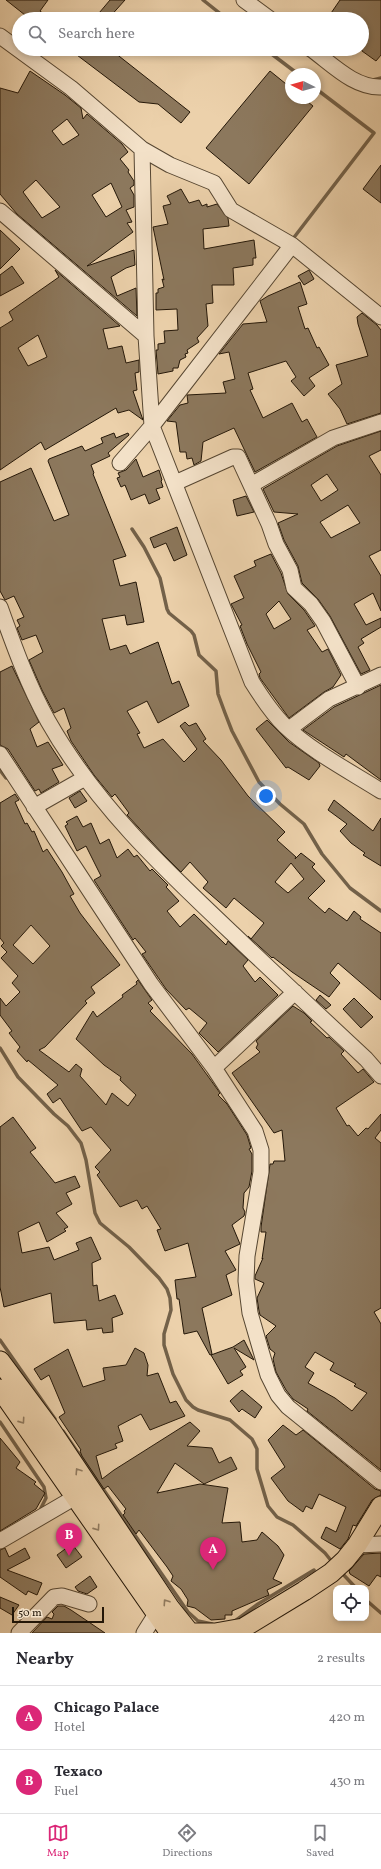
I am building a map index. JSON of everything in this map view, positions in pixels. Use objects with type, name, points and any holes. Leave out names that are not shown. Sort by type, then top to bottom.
[{"type":"main road","points":[[0,1361],[49,1426],[83,1493],[156,1614],[170,1633]]},
{"type":"main road","points":[[0,1389],[83,1493],[190,1633],[241,1631],[331,1573],[345,1560],[357,1545],[381,1506]]},
{"type":"street","points":[[244,0],[260,12]]},
{"type":"street","points":[[0,36],[12,45]]},
{"type":"street","points":[[27,56],[71,88],[142,149],[170,165],[214,183],[226,204],[234,212],[292,245],[381,317]]},
{"type":"street","points":[[321,56],[356,82],[370,87],[381,87]]},
{"type":"street","points":[[142,149],[146,336],[152,426],[252,682],[267,705],[289,729],[302,740],[381,791]]},
{"type":"street","points":[[0,211],[146,336]]},
{"type":"street","points":[[120,463],[152,426],[292,245]]},
{"type":"street","points":[[251,485],[333,438],[381,422]]},
{"type":"street","points":[[175,483],[233,457],[238,457],[269,524],[276,544],[290,570],[294,588],[311,604],[323,621],[358,687]]},
{"type":"street","points":[[0,607],[22,669],[48,721],[85,778],[122,824],[165,870],[295,992],[381,1076]]},
{"type":"street","points":[[289,729],[329,699],[358,687],[381,675]]},
{"type":"street","points":[[0,754],[151,984],[214,1068],[255,1131],[261,1150],[261,1172],[247,1256],[246,1281],[250,1313],[268,1375],[278,1395],[288,1407],[381,1482]]},
{"type":"street","points":[[34,807],[85,778]]},
{"type":"street","points":[[214,1068],[295,992]]},
{"type":"street","points":[[0,1541],[83,1493]]},
{"type":"street","points":[[357,1545],[381,1544]]},
{"type":"street","points":[[20,1633],[54,1597],[62,1596],[89,1604]]},
{"type":"street","points":[[144,1633],[156,1614]]},
{"type":"building","points":[[6,0],[48,0],[40,11],[41,12],[21,12]]},
{"type":"building","points":[[110,0],[125,0],[114,12],[100,12]]},
{"type":"building","points":[[340,0],[381,0],[381,55],[376,61],[369,56],[369,12],[332,12]]},
{"type":"building","points":[[78,56],[119,56],[190,112],[181,123],[158,104],[139,102]]},
{"type":"building","points":[[30,71],[81,108],[83,119],[87,114],[122,144],[128,152],[120,159],[129,170],[128,172],[134,181],[134,185],[130,188],[134,195],[134,207],[126,210],[132,222],[127,223],[133,232],[87,266],[134,250],[135,265],[126,268],[111,277],[117,296],[136,288],[137,316],[17,214],[0,194],[0,88],[18,93]],"holes":[[[67,119],[79,135],[63,145],[52,131]],[[36,180],[60,207],[42,218],[23,192]],[[111,183],[122,207],[106,217],[92,195]]]},
{"type":"building","points":[[270,71],[285,83],[285,104],[310,104],[313,106],[249,184],[206,148]]},
{"type":"building","points":[[381,165],[381,203],[363,189]]},
{"type":"building","points":[[181,189],[189,203],[199,200],[202,206],[207,204],[207,207],[217,204],[228,218],[229,226],[203,229],[204,249],[254,240],[256,258],[253,258],[253,265],[233,268],[234,285],[212,285],[213,303],[206,304],[208,326],[197,338],[199,342],[187,350],[188,353],[185,354],[186,357],[180,360],[178,368],[173,368],[173,371],[158,374],[156,350],[158,350],[158,344],[165,343],[164,331],[178,330],[177,309],[156,310],[156,293],[158,293],[158,289],[164,287],[162,279],[164,280],[153,227],[168,224],[163,206],[171,204],[167,196]]},
{"type":"building","points":[[0,230],[20,249],[0,269]]},
{"type":"building","points":[[12,266],[24,283],[0,296],[0,275]]},
{"type":"building","points":[[55,270],[120,326],[103,329],[108,349],[122,346],[126,363],[139,360],[139,372],[135,373],[137,390],[133,391],[143,420],[129,410],[118,413],[116,408],[45,450],[41,442],[0,470],[0,328],[13,320],[9,312],[59,277]],"holes":[[[38,335],[47,357],[28,366],[18,348]]]},
{"type":"building","points":[[309,270],[314,279],[304,285],[298,276]]},
{"type":"building","points":[[300,282],[307,304],[298,307],[305,329],[308,328],[317,348],[319,347],[329,365],[309,378],[315,386],[304,396],[291,381],[296,377],[286,361],[248,373],[253,389],[250,390],[263,418],[292,403],[302,422],[307,419],[317,437],[255,472],[234,428],[203,442],[201,461],[194,465],[192,458],[187,459],[186,452],[180,452],[176,422],[167,421],[180,405],[188,403],[187,395],[226,393],[223,382],[235,379],[229,352],[219,354],[243,324],[267,322],[260,301]]},
{"type":"building","points":[[362,313],[381,330],[381,413],[347,424],[340,409],[328,394],[342,384],[336,365],[368,356],[357,317]]},
{"type":"building","points":[[381,431],[381,450],[369,456],[381,475],[381,550],[369,556],[381,576],[381,611],[373,593],[354,604],[366,625],[381,618],[381,627],[361,639],[364,643],[358,647],[370,670],[361,674],[330,616],[318,599],[302,583],[298,566],[284,540],[278,523],[298,514],[274,512],[263,489],[337,446]],"holes":[[[327,474],[338,490],[321,501],[311,485]],[[348,505],[360,523],[331,538],[320,522]]]},
{"type":"building","points":[[114,433],[116,438],[128,433],[129,435],[108,453],[110,456],[91,465],[93,474],[126,556],[113,560],[120,586],[136,582],[144,622],[127,625],[125,615],[102,619],[110,650],[126,645],[130,654],[158,642],[172,684],[179,681],[189,706],[158,723],[147,701],[127,711],[140,733],[137,734],[144,748],[163,739],[184,762],[197,749],[180,726],[185,722],[189,726],[196,723],[206,739],[203,741],[221,760],[248,796],[285,832],[277,840],[296,857],[295,859],[301,853],[315,864],[312,867],[325,881],[308,898],[325,913],[329,908],[347,921],[354,911],[361,917],[360,919],[381,933],[381,1000],[338,963],[330,973],[340,983],[329,997],[273,957],[272,958],[251,939],[264,923],[234,898],[226,908],[203,888],[208,882],[190,862],[181,872],[162,853],[127,815],[129,813],[115,794],[112,797],[94,775],[71,741],[67,731],[71,728],[64,708],[54,713],[42,690],[29,660],[43,652],[36,635],[22,640],[17,628],[20,626],[17,620],[24,617],[14,596],[5,600],[0,591],[0,482],[31,468],[54,521],[69,515],[48,461],[49,459],[82,446],[85,451],[103,443],[101,438]],"holes":[[[291,863],[304,879],[288,893],[275,882]]]},
{"type":"building","points":[[136,459],[143,477],[159,470],[162,480],[163,487],[156,489],[160,499],[149,504],[145,494],[131,500],[125,485],[121,487],[117,478],[120,477],[118,473],[126,470]]},
{"type":"building","points":[[246,496],[254,512],[237,516],[233,500]]},
{"type":"building","points":[[177,527],[187,555],[174,561],[166,543],[154,548],[150,538]]},
{"type":"building","points":[[271,554],[281,573],[288,594],[304,610],[315,626],[307,630],[322,652],[328,649],[341,675],[333,687],[289,718],[260,678],[259,674],[261,672],[247,644],[240,626],[242,625],[231,604],[244,598],[234,576],[256,566],[254,561]],"holes":[[[279,601],[291,619],[274,629],[266,614]]]},
{"type":"building","points":[[12,666],[39,722],[30,729],[37,747],[48,742],[63,765],[52,769],[59,782],[41,793],[39,789],[35,791],[8,749],[0,745],[0,672]]},
{"type":"building","points":[[381,685],[381,780],[346,754],[344,757],[303,730],[334,707]]},
{"type":"building","points":[[267,720],[289,742],[319,763],[320,766],[309,780],[288,767],[286,768],[256,729]]},
{"type":"building","points":[[80,791],[87,801],[75,808],[69,798]]},
{"type":"building","points":[[15,794],[19,800],[15,802],[25,824],[27,823],[32,832],[34,831],[43,852],[47,849],[74,894],[70,896],[80,913],[120,965],[91,987],[95,993],[85,1001],[87,1003],[45,1047],[39,1050],[69,1072],[76,1064],[82,1069],[80,1076],[106,1105],[112,1093],[128,1106],[136,1095],[120,1080],[121,1077],[104,1065],[76,1039],[93,1011],[97,1017],[123,997],[122,995],[137,984],[136,982],[138,980],[152,1000],[148,1003],[153,1008],[150,1011],[192,1054],[220,1093],[218,1095],[227,1104],[247,1135],[251,1148],[249,1149],[252,1154],[252,1171],[249,1187],[244,1193],[244,1216],[232,1225],[240,1244],[225,1251],[236,1270],[226,1275],[232,1295],[202,1308],[212,1354],[210,1355],[197,1331],[184,1334],[179,1299],[177,1299],[175,1280],[196,1277],[188,1243],[165,1251],[157,1230],[161,1229],[147,1206],[142,1209],[137,1200],[120,1207],[97,1175],[100,1172],[95,1167],[111,1150],[91,1127],[82,1131],[60,1098],[53,1103],[47,1094],[58,1085],[28,1060],[27,1062],[17,1051],[20,1047],[9,1033],[12,1031],[0,1015],[0,998],[6,1006],[20,992],[12,983],[18,976],[1,958],[7,952],[1,946],[4,943],[0,938],[0,803]],"holes":[[[31,925],[50,946],[33,964],[13,945]]]},
{"type":"building","points":[[334,800],[373,831],[381,818],[381,866],[363,855],[365,853],[351,843],[340,831],[347,824],[328,810]]},
{"type":"building","points":[[77,816],[83,827],[91,823],[100,844],[109,839],[117,858],[128,849],[134,857],[137,855],[150,871],[152,869],[168,885],[166,887],[179,901],[167,911],[180,927],[194,914],[226,945],[228,941],[248,960],[243,966],[255,982],[260,977],[278,995],[218,1052],[199,1033],[207,1023],[189,1008],[186,1010],[166,989],[142,954],[146,952],[135,938],[133,940],[94,880],[101,876],[86,846],[77,851],[65,826],[68,824],[66,822]]},
{"type":"building","points":[[320,995],[331,1005],[326,1009],[316,1000]]},
{"type":"building","points":[[354,998],[373,1017],[361,1028],[343,1009]]},
{"type":"building","points":[[293,1006],[304,1013],[312,1021],[310,1022],[344,1051],[341,1054],[358,1073],[363,1069],[374,1082],[336,1108],[347,1126],[349,1125],[358,1136],[366,1128],[368,1129],[381,1114],[381,1130],[375,1138],[381,1143],[381,1308],[374,1312],[381,1324],[381,1470],[307,1411],[308,1409],[293,1399],[276,1372],[273,1359],[275,1353],[270,1349],[266,1336],[276,1326],[260,1315],[257,1298],[264,1283],[255,1279],[255,1276],[263,1258],[262,1259],[266,1232],[261,1232],[261,1227],[270,1164],[273,1164],[274,1161],[285,1161],[282,1130],[274,1133],[232,1073],[260,1052],[256,1048],[258,1044],[256,1041]],"holes":[[[315,1352],[334,1363],[330,1370],[356,1384],[354,1386],[367,1393],[352,1411],[335,1398],[308,1383],[314,1373],[305,1367]]]},
{"type":"building","points":[[13,1117],[36,1148],[30,1152],[55,1183],[75,1176],[80,1187],[66,1193],[72,1204],[56,1213],[68,1227],[64,1229],[66,1231],[47,1242],[39,1222],[18,1232],[22,1253],[49,1247],[54,1260],[79,1250],[76,1243],[91,1237],[101,1259],[92,1263],[93,1286],[97,1285],[99,1301],[115,1295],[123,1314],[112,1318],[113,1332],[103,1333],[102,1328],[87,1330],[86,1320],[54,1323],[51,1293],[4,1307],[0,1287],[0,1127]]},
{"type":"building","points":[[244,1340],[254,1360],[234,1348],[246,1367],[240,1371],[243,1375],[228,1384],[211,1355],[233,1347]]},
{"type":"building","points":[[135,1348],[144,1353],[148,1365],[147,1376],[158,1373],[170,1403],[176,1401],[185,1416],[150,1430],[141,1414],[118,1426],[123,1441],[115,1444],[117,1448],[96,1456],[102,1479],[190,1422],[200,1431],[187,1446],[212,1448],[219,1463],[231,1457],[237,1469],[204,1484],[175,1463],[157,1493],[200,1484],[228,1488],[222,1523],[240,1522],[242,1542],[257,1540],[262,1532],[278,1546],[284,1555],[273,1579],[282,1583],[267,1590],[269,1595],[232,1611],[232,1615],[225,1615],[225,1619],[211,1620],[195,1608],[187,1606],[188,1600],[181,1589],[171,1581],[173,1576],[167,1567],[139,1530],[136,1534],[123,1515],[126,1509],[108,1486],[104,1489],[82,1456],[81,1450],[59,1417],[65,1413],[49,1375],[41,1380],[34,1369],[68,1349],[83,1387],[105,1380],[103,1368],[126,1365]]},
{"type":"building","points":[[242,1390],[262,1407],[255,1418],[242,1409],[239,1412],[230,1401]]},
{"type":"building","points":[[283,1425],[296,1435],[303,1430],[375,1489],[381,1491],[381,1495],[372,1500],[356,1526],[353,1525],[348,1539],[340,1549],[321,1538],[326,1527],[336,1532],[346,1507],[319,1494],[312,1509],[306,1506],[303,1512],[288,1501],[271,1478],[285,1467],[268,1440]]},
{"type":"building","points":[[0,1438],[20,1462],[16,1468],[36,1482],[34,1484],[45,1493],[36,1509],[0,1531]]},
{"type":"building","points":[[72,1544],[82,1557],[66,1568],[57,1555]]},
{"type":"building","points":[[5,1548],[9,1557],[25,1548],[30,1558],[7,1570],[42,1583],[37,1595],[28,1591],[26,1595],[0,1577],[0,1550]]},
{"type":"building","points":[[381,1553],[381,1577],[377,1575],[369,1586],[350,1574],[349,1571],[364,1554]]},
{"type":"building","points":[[90,1576],[97,1587],[87,1594],[78,1591],[75,1587]]},
{"type":"building","points":[[0,1597],[19,1605],[12,1615],[0,1608]]},
{"type":"building","points":[[58,1606],[64,1606],[71,1610],[105,1633],[32,1633],[47,1617],[52,1619],[54,1614],[52,1612]]},
{"type":"waterway","points":[[203,0],[218,12]]},
{"type":"waterway","points":[[274,56],[290,68]]},
{"type":"waterway","points":[[373,80],[381,78]]},
{"type":"waterway","points":[[292,240],[374,133],[321,93]]},
{"type":"waterway","points":[[132,529],[144,547],[160,578],[169,613],[191,631],[194,635],[199,655],[216,671],[218,694],[225,713],[232,731],[259,782],[280,804],[304,824],[322,854],[350,888],[381,911]]},
{"type":"waterway","points":[[0,770],[6,778]]},
{"type":"waterway","points":[[0,1048],[18,1077],[54,1114],[68,1126],[81,1143],[86,1160],[95,1213],[100,1223],[129,1247],[159,1278],[167,1289],[170,1298],[171,1310],[164,1334],[164,1345],[173,1374],[186,1400],[198,1410],[230,1420],[252,1439],[257,1449],[257,1469],[268,1506],[277,1517],[293,1525],[325,1553],[333,1563]]},
{"type":"waterway","points":[[0,1340],[55,1419]]},
{"type":"waterway","points":[[0,1422],[44,1487],[46,1498],[41,1508]]},
{"type":"waterway","points":[[63,1431],[188,1612],[198,1621],[212,1624]]},
{"type":"waterway","points":[[235,1621],[258,1604],[314,1570]]},
{"type":"waterway","points":[[340,1571],[353,1585]]},
{"type":"waterway","points":[[369,1603],[381,1613]]},
{"type":"place","name":"Texaco","points":[[69,1556]]},
{"type":"place","name":"Chicago Palace","points":[[213,1570]]}]
